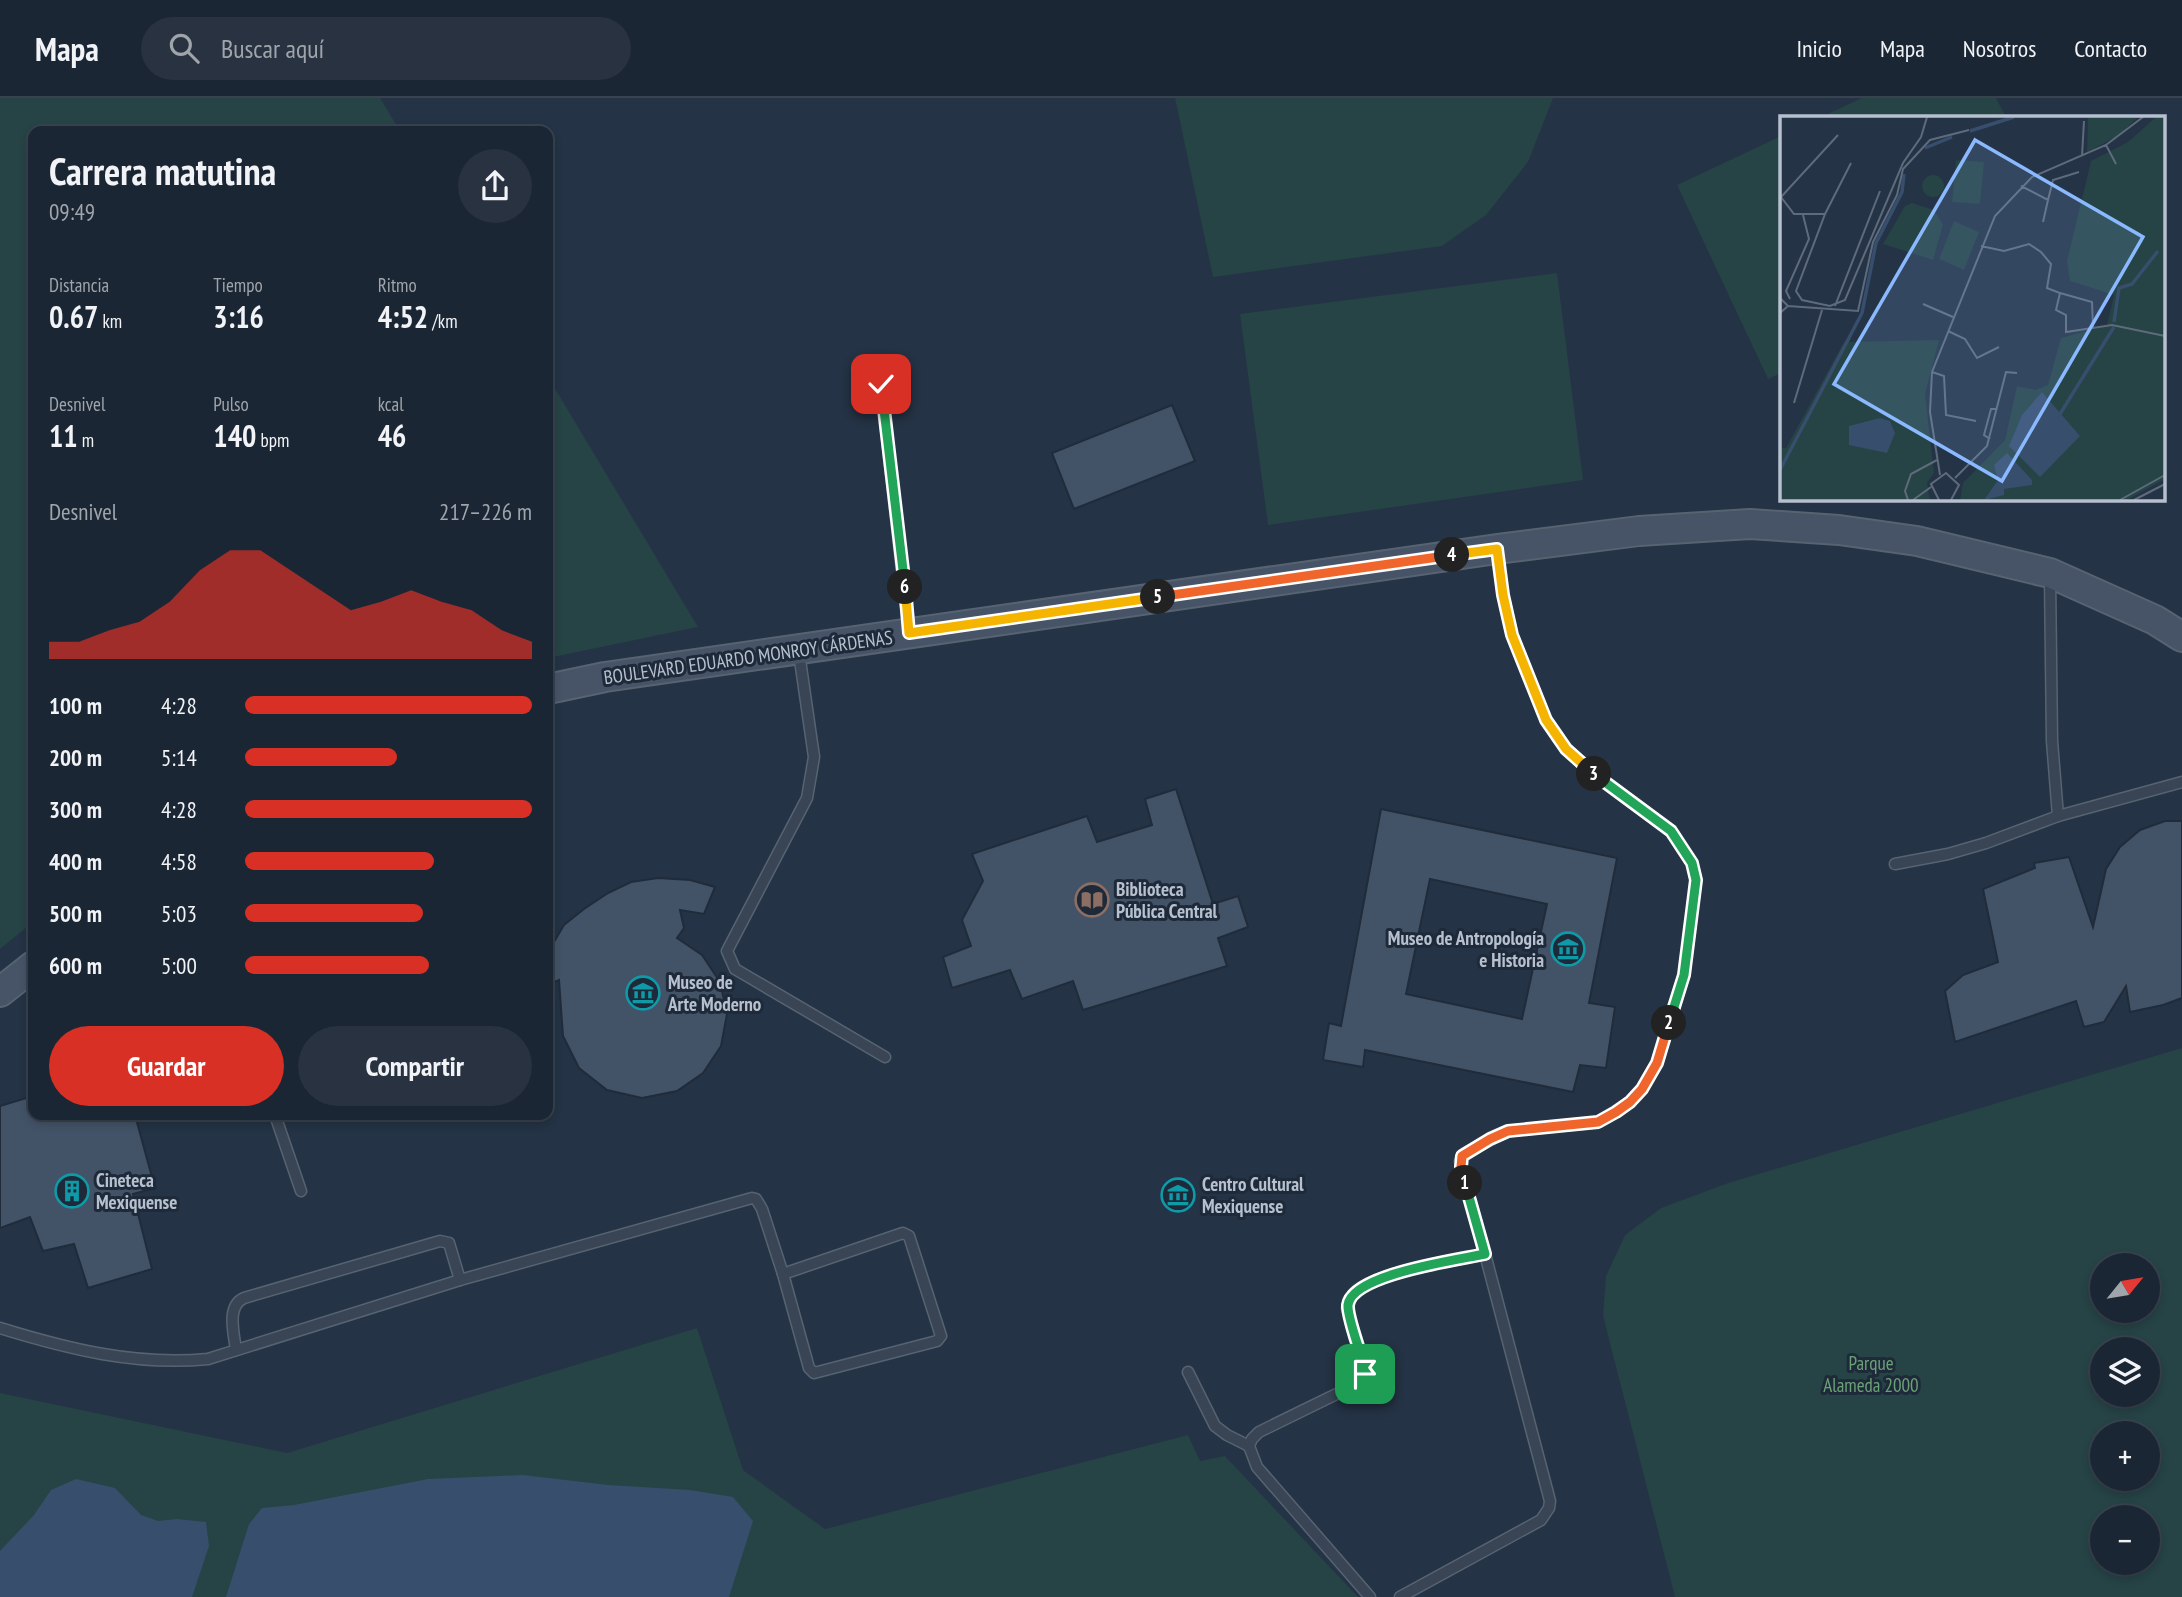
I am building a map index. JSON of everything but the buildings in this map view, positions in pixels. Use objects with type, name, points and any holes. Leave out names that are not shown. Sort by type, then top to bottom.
[{"type":"main road","name":"BOULEVARD EDUARDO MONROY CÁRDENAS","points":[[553,688],[605,677],[1497,549],[1639,531],[1751,524],[1839,530],[1917,541],[2050,573],[2155,620],[2182,636]]},
{"type":"main road","points":[[0,992],[28,970]]},
{"type":"lane","points":[[881,384],[909,633]]},
{"type":"lane","points":[[1400,1597],[1541,1520],[1550,1501],[1461,1167],[1462,1156],[1508,1131],[1598,1122],[1630,1102],[1642,1089],[1657,1063],[1684,975],[1696,880],[1692,863],[1671,831],[1600,779],[1566,749],[1546,720],[1512,635],[1497,549]]},
{"type":"lane","points":[[2050,573],[2052,741],[2058,816]]},
{"type":"lane","points":[[798,649],[814,757],[807,797],[727,951],[735,969],[885,1057]]},
{"type":"lane","points":[[1895,864],[1948,854],[2058,816],[2182,782]]},
{"type":"lane","points":[[277,1120],[300,1191]]},
{"type":"lane","points":[[0,1328],[74,1350],[105,1356],[180,1362],[208,1359],[460,1280],[752,1198],[762,1209],[809,1368],[814,1373],[937,1341],[941,1333],[909,1236],[903,1233],[783,1274]]},
{"type":"lane","points":[[236,1350],[233,1309],[244,1298],[440,1241],[449,1243],[460,1280]]},
{"type":"lane","points":[[1370,1597],[1257,1467],[1251,1456],[1252,1438],[1362,1380],[1365,1368],[1348,1308],[1354,1293],[1365,1284],[1485,1254]]},
{"type":"lane","points":[[1188,1372],[1215,1426],[1227,1436],[1250,1446]]},
{"type":"green space","points":[[0,98],[380,98],[397,126],[28,126],[28,926],[0,949]]},
{"type":"green space","points":[[1175,98],[1553,98],[1528,162],[1486,215],[1442,246],[1213,277]]},
{"type":"green space","points":[[1862,98],[1996,98],[2005,116],[1823,116]]},
{"type":"green space","points":[[1780,136],[1780,373],[1768,379],[1677,185]]},
{"type":"green space","points":[[1557,273],[1583,480],[1268,525],[1240,314]]},
{"type":"green space","points":[[553,385],[698,627],[553,657]]},
{"type":"green space","name":"Parque Alameda 2000","points":[[2182,1048],[2182,1597],[1675,1597],[1603,1316],[1606,1276],[1625,1235],[1661,1208],[1728,1183]]},
{"type":"green space","points":[[697,1328],[743,1470],[825,1529],[1188,1435],[1200,1461],[1225,1456],[1358,1597],[0,1597],[0,1393],[287,1453]]},
{"type":"water","points":[[523,1475],[608,1485],[690,1490],[733,1497],[753,1521],[729,1597],[226,1597],[249,1524],[262,1508],[294,1505],[428,1479]]},
{"type":"water","points":[[76,1479],[115,1488],[141,1515],[158,1521],[177,1519],[206,1522],[209,1546],[192,1597],[0,1597],[0,1551],[34,1515],[51,1490]]},
{"type":"place","name":"Biblioteca Pública Central","points":[[1092,900]]},
{"type":"place","name":"Museo de Antropología e Historia","points":[[1568,949]]},
{"type":"place","name":"Museo de Arte Moderno","points":[[643,993]]},
{"type":"place","name":"Cineteca Mexiquense","points":[[72,1191]]},
{"type":"place","name":"Centro Cultural Mexiquense","points":[[1178,1195]]},
{"type":"route","points":[[881,384],[909,633],[1497,549],[1512,635],[1546,720],[1566,749],[1600,779],[1671,831],[1692,863],[1696,880],[1684,975],[1657,1063],[1642,1089],[1630,1102],[1598,1122],[1508,1131],[1462,1156],[1461,1167],[1485,1254],[1385,1277],[1365,1284],[1354,1293],[1348,1308],[1365,1374]]}]
